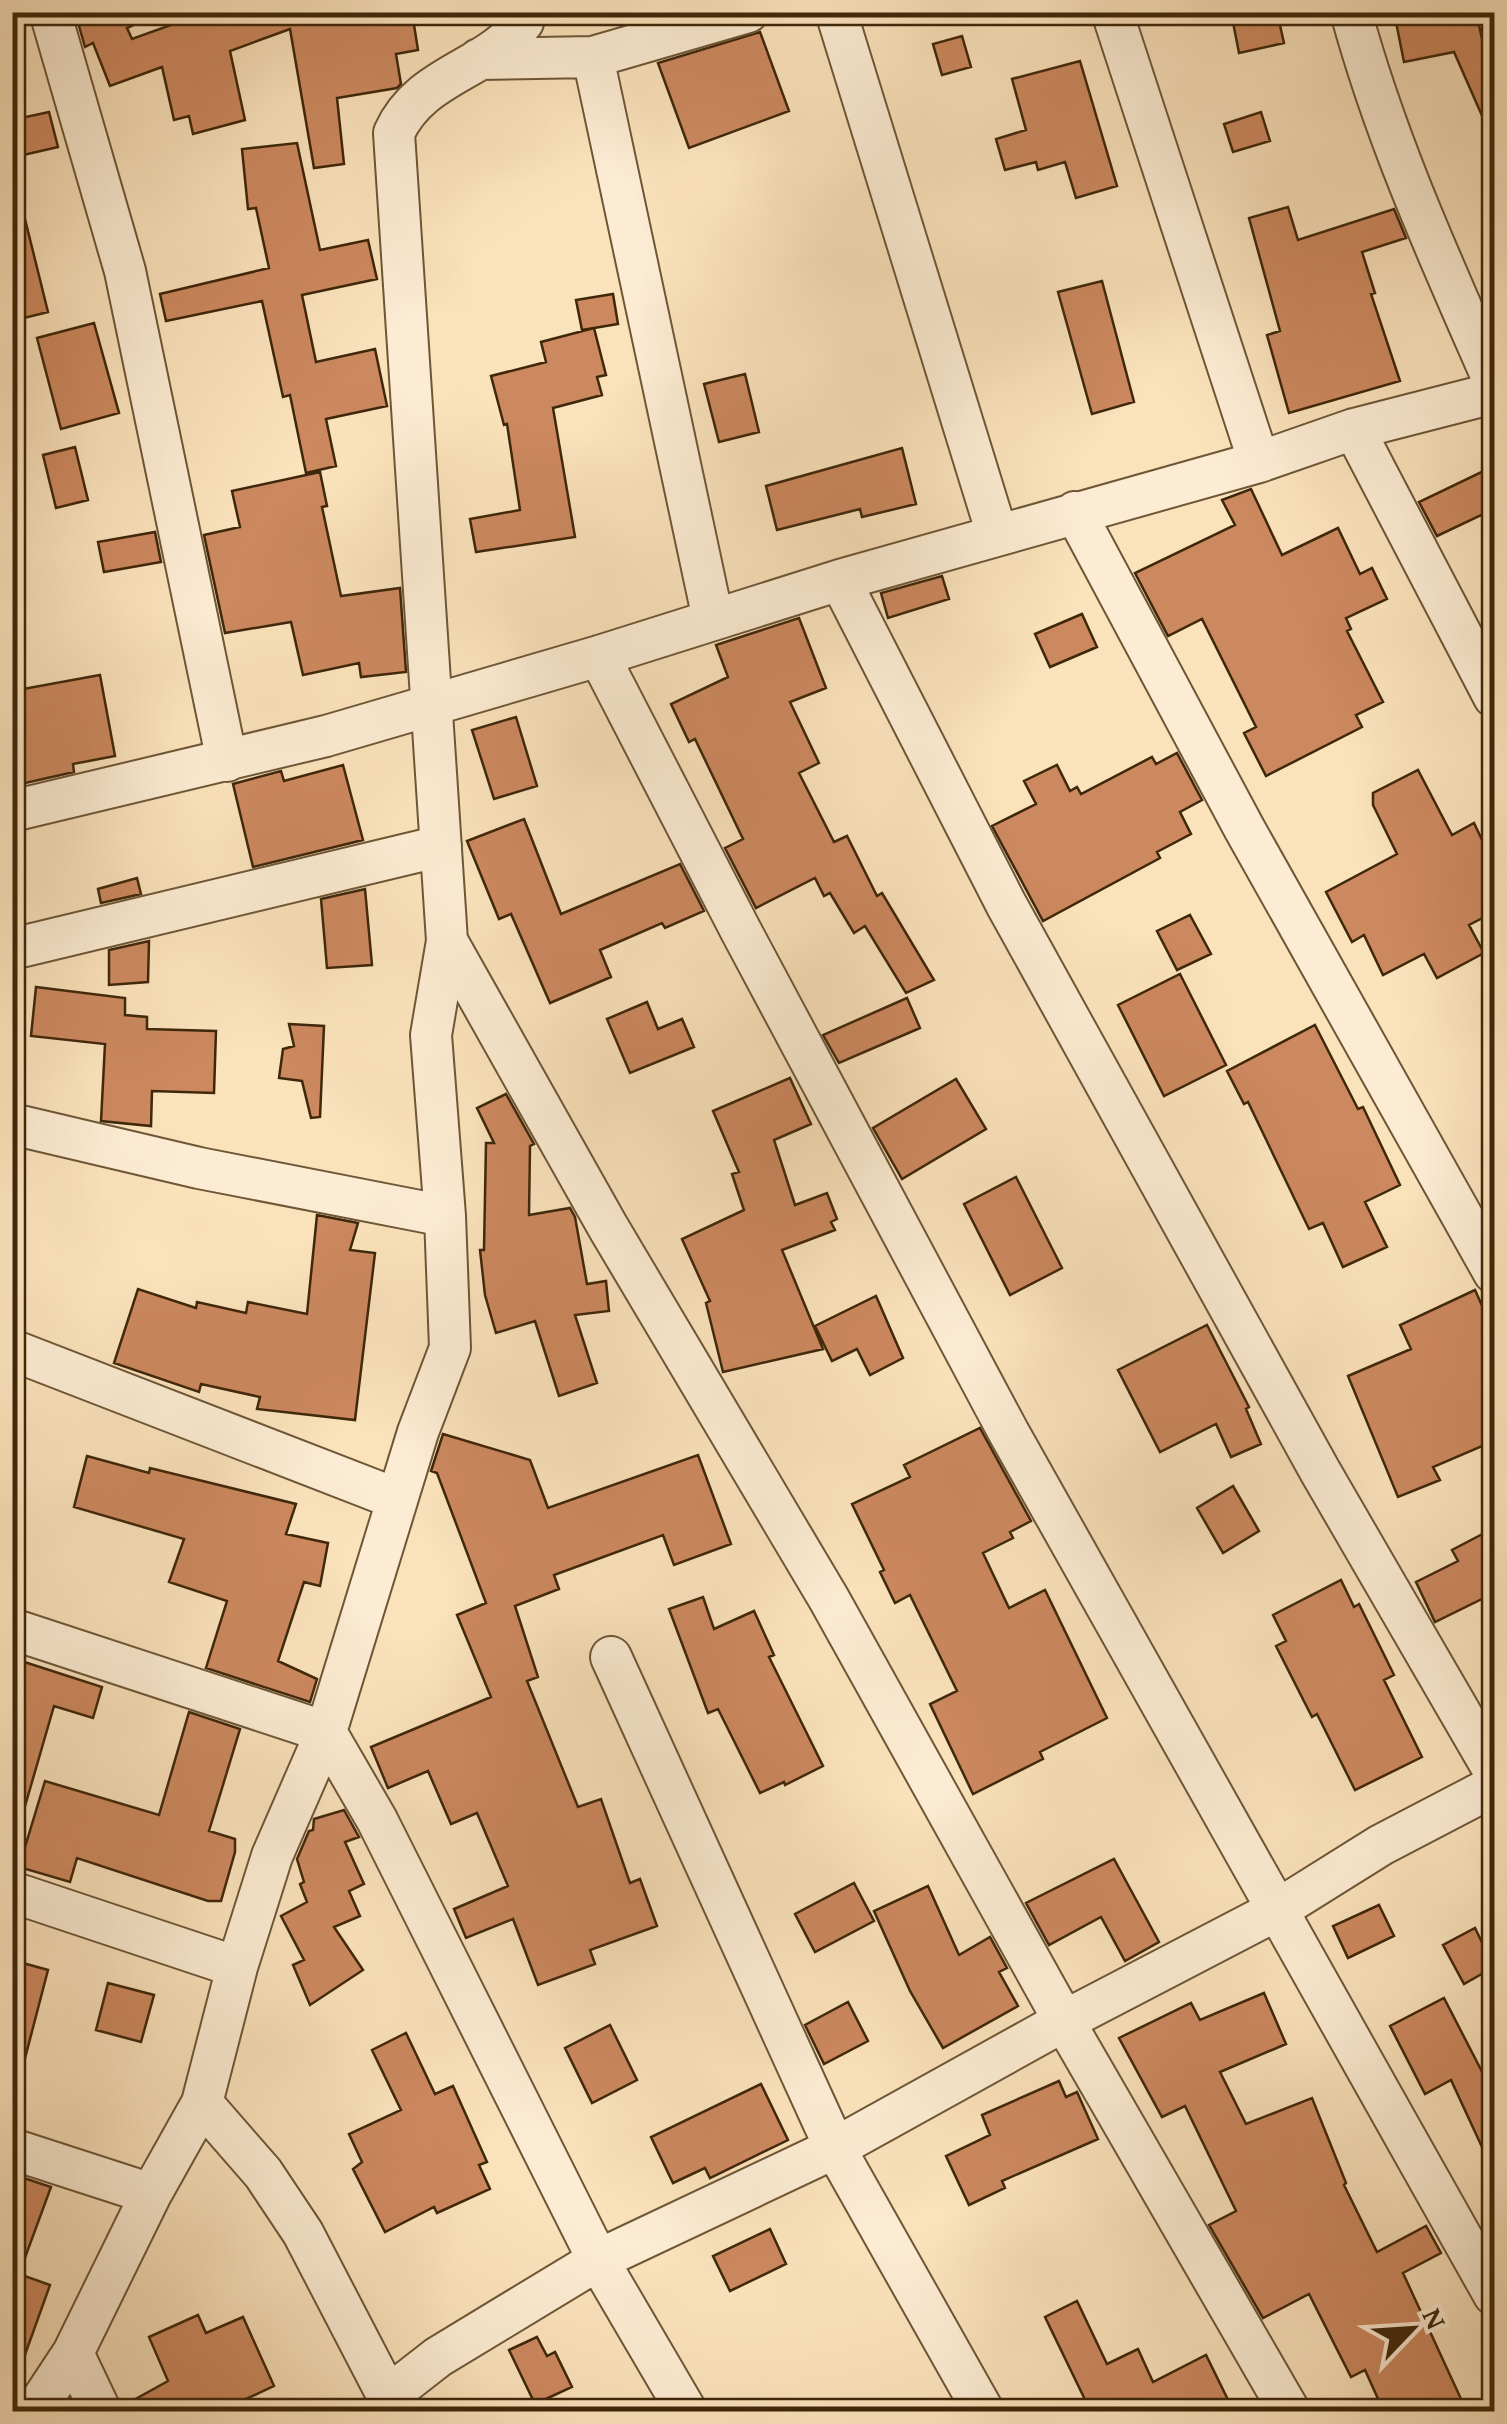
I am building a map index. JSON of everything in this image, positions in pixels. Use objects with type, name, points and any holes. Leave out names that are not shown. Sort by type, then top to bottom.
[{"type":"street","points":[[50,12],[125,271],[227,761]]},
{"type":"street","points":[[27,2407],[73,2353],[151,2194],[202,2103],[272,1856],[326,1732],[398,1499],[450,1348],[445,1216],[431,1035],[447,941],[394,134],[415,99],[512,38],[523,22],[522,12]]},
{"type":"street","points":[[478,59],[593,57],[748,12]]},
{"type":"street","points":[[836,12],[997,534]]},
{"type":"street","points":[[1112,12],[1258,462]]},
{"type":"street","points":[[1351,12],[1367,70],[1412,195],[1494,382]]},
{"type":"street","points":[[593,57],[713,620]]},
{"type":"street","points":[[12,811],[326,736],[840,580],[1494,393]]},
{"type":"street","points":[[1354,430],[1494,697]]},
{"type":"street","points":[[1075,512],[1244,828],[1494,1273]]},
{"type":"street","points":[[840,580],[1006,904],[1320,1471],[1494,1772]]},
{"type":"street","points":[[599,656],[740,930],[1009,1432],[1494,2295]]},
{"type":"street","points":[[12,949],[441,846]]},
{"type":"street","points":[[447,941],[608,1227],[829,1599],[1064,2021],[1290,2412]]},
{"type":"street","points":[[12,1124],[199,1168],[445,1216]]},
{"type":"street","points":[[12,1350],[398,1499]]},
{"type":"street","points":[[12,1629],[326,1732],[376,1820],[598,2260],[688,2412]]},
{"type":"street","points":[[611,1657],[835,2148],[984,2412]]},
{"type":"street","points":[[202,2103],[263,2173],[303,2234],[392,2404],[438,2357],[598,2260],[835,2148],[1064,2021],[1277,1910],[1381,1846],[1494,1786]]},
{"type":"street","points":[[12,1892],[238,1967]]},
{"type":"street","points":[[12,2149],[151,2194]]},
{"type":"street","points":[[73,2353],[101,2412]]},
{"type":"building","points":[[75,12],[161,12],[127,28],[132,39],[207,12],[412,12],[418,50],[396,54],[401,84],[397,88],[337,98],[344,164],[314,168],[290,29],[230,51],[245,120],[193,134],[189,116],[174,120],[162,67],[110,86],[93,43],[85,47]]},
{"type":"building","points":[[1231,12],[1277,12],[1284,43],[1239,53]]},
{"type":"building","points":[[1394,12],[1476,12],[1485,52],[1494,48],[1494,143],[1454,52],[1404,62]]},
{"type":"building","points":[[760,32],[789,111],[689,148],[658,63]]},
{"type":"building","points":[[962,36],[971,67],[942,75],[933,44]]},
{"type":"building","points":[[1080,61],[1117,186],[1076,198],[1065,162],[1038,170],[1036,162],[1005,170],[996,139],[1026,130],[1012,79]]},
{"type":"building","points":[[49,112],[58,147],[19,156],[12,120]]},
{"type":"building","points":[[1261,112],[1270,141],[1233,152],[1224,124]]},
{"type":"building","points":[[297,143],[320,250],[368,240],[377,279],[302,295],[316,362],[375,349],[387,406],[326,419],[336,466],[306,473],[290,395],[283,397],[262,301],[166,321],[160,294],[269,268],[256,208],[248,209],[242,149]]},
{"type":"building","points":[[1288,207],[1298,240],[1394,209],[1406,238],[1362,252],[1375,293],[1371,294],[1400,381],[1289,413],[1267,335],[1280,331],[1249,218]]},
{"type":"building","points":[[24,215],[48,312],[12,321],[12,217]]},
{"type":"building","points":[[1102,281],[1134,402],[1092,414],[1058,292]]},
{"type":"building","points":[[613,294],[618,324],[582,330],[576,300]]},
{"type":"building","points":[[94,323],[119,413],[61,429],[37,338]]},
{"type":"building","points":[[594,328],[606,375],[597,377],[602,395],[553,408],[575,537],[476,552],[470,519],[520,510],[507,424],[504,425],[491,376],[546,362],[541,342]]},
{"type":"building","points":[[745,374],[759,432],[719,442],[704,384]]},
{"type":"building","points":[[75,447],[88,500],[56,508],[43,455]]},
{"type":"building","points":[[902,448],[916,504],[862,517],[860,509],[777,530],[766,486]]},
{"type":"building","points":[[1494,466],[1494,509],[1437,536],[1419,502]]},
{"type":"building","points":[[320,472],[327,506],[322,507],[341,596],[400,588],[406,672],[361,677],[359,663],[303,675],[291,622],[225,633],[204,535],[240,527],[232,491]]},
{"type":"building","points":[[1251,489],[1282,555],[1338,528],[1360,574],[1372,568],[1387,599],[1346,618],[1351,629],[1347,631],[1383,702],[1356,715],[1362,727],[1266,776],[1244,733],[1256,727],[1202,619],[1168,636],[1135,573],[1235,525],[1222,500]]},
{"type":"building","points":[[155,532],[161,562],[104,572],[98,542]]},
{"type":"building","points":[[942,576],[949,599],[888,618],[881,593]]},
{"type":"building","points":[[1082,614],[1097,647],[1050,667],[1035,634]]},
{"type":"building","points":[[799,618],[826,688],[790,702],[819,763],[799,773],[834,842],[847,836],[877,896],[882,893],[934,980],[906,993],[865,926],[854,933],[830,893],[824,896],[815,878],[756,908],[725,848],[743,839],[695,739],[689,742],[671,704],[728,677],[716,645]]},
{"type":"building","points":[[100,675],[115,756],[73,764],[74,772],[12,786],[12,691]]},
{"type":"building","points":[[516,717],[537,786],[494,799],[472,730]]},
{"type":"building","points":[[1177,753],[1202,800],[1180,812],[1191,834],[1157,852],[1160,858],[1043,921],[992,826],[1036,804],[1024,781],[1057,765],[1070,791],[1077,787],[1081,794],[1152,757],[1156,764]]},
{"type":"building","points":[[343,765],[363,840],[253,867],[233,784],[281,771],[284,781]]},
{"type":"building","points":[[1418,770],[1452,835],[1474,823],[1494,865],[1494,912],[1469,925],[1484,953],[1437,978],[1424,954],[1383,975],[1364,935],[1352,942],[1326,892],[1397,854],[1373,805],[1373,793]]},
{"type":"building","points":[[524,819],[561,914],[680,864],[704,911],[665,928],[662,923],[600,950],[611,977],[550,1003],[511,914],[499,919],[467,841]]},
{"type":"building","points":[[137,878],[141,894],[101,903],[98,889]]},
{"type":"building","points":[[365,889],[372,965],[327,968],[321,899]]},
{"type":"building","points":[[1190,915],[1211,954],[1177,970],[1157,931]]},
{"type":"building","points":[[149,941],[148,982],[109,985],[109,950]]},
{"type":"building","points":[[1180,974],[1226,1065],[1164,1096],[1118,1005]]},
{"type":"building","points":[[36,987],[125,998],[125,1015],[147,1017],[147,1029],[216,1031],[214,1093],[152,1091],[151,1126],[101,1121],[105,1044],[31,1036]]},
{"type":"building","points":[[907,998],[920,1028],[839,1063],[823,1035]]},
{"type":"building","points":[[647,1002],[658,1029],[682,1019],[694,1047],[630,1073],[607,1019]]},
{"type":"building","points":[[289,1024],[324,1026],[320,1117],[311,1118],[302,1081],[279,1078],[283,1049],[294,1046]]},
{"type":"building","points":[[1315,1025],[1358,1109],[1363,1107],[1400,1185],[1365,1202],[1387,1247],[1343,1267],[1323,1223],[1309,1229],[1248,1102],[1244,1104],[1227,1071]]},
{"type":"building","points":[[790,1078],[811,1124],[774,1140],[795,1205],[827,1193],[837,1219],[831,1222],[835,1230],[782,1250],[823,1349],[723,1372],[706,1303],[710,1301],[682,1239],[744,1210],[732,1174],[739,1172],[713,1111]]},
{"type":"building","points":[[956,1079],[986,1129],[902,1179],[873,1128]]},
{"type":"building","points":[[506,1094],[534,1144],[530,1146],[529,1215],[570,1208],[587,1284],[606,1281],[609,1311],[575,1315],[597,1383],[559,1396],[535,1321],[496,1333],[485,1295],[480,1250],[484,1250],[486,1143],[494,1143],[477,1108]]},
{"type":"building","points":[[1016,1177],[1062,1268],[1010,1295],[964,1204]]},
{"type":"building","points":[[317,1215],[358,1223],[350,1250],[375,1253],[355,1420],[257,1409],[260,1397],[201,1384],[199,1392],[114,1363],[138,1289],[196,1308],[197,1302],[246,1313],[248,1302],[307,1314]]},
{"type":"building","points":[[1475,1290],[1494,1332],[1494,1441],[1433,1467],[1440,1480],[1398,1497],[1348,1376],[1411,1349],[1400,1325]]},
{"type":"building","points":[[876,1296],[903,1358],[870,1375],[857,1349],[832,1361],[815,1326]]},
{"type":"building","points":[[1207,1325],[1249,1407],[1246,1409],[1261,1444],[1231,1457],[1216,1424],[1160,1452],[1118,1370]]},
{"type":"building","points":[[980,1428],[1031,1521],[1010,1532],[1013,1538],[983,1553],[1009,1608],[1045,1590],[1107,1718],[1040,1752],[1043,1759],[973,1794],[930,1704],[957,1691],[910,1595],[895,1603],[880,1572],[884,1570],[852,1504],[910,1477],[904,1465]]},
{"type":"building","points":[[443,1434],[530,1460],[548,1508],[698,1455],[731,1544],[674,1565],[663,1535],[554,1575],[559,1589],[515,1606],[538,1677],[527,1681],[578,1807],[601,1799],[630,1883],[640,1879],[657,1926],[590,1950],[595,1964],[538,1985],[513,1919],[466,1938],[454,1909],[508,1886],[477,1813],[451,1824],[428,1771],[388,1788],[371,1747],[491,1697],[457,1615],[486,1603],[437,1473],[431,1471]]},
{"type":"building","points":[[87,1456],[296,1504],[286,1534],[328,1543],[320,1586],[304,1582],[278,1661],[317,1679],[310,1702],[206,1668],[227,1601],[169,1582],[184,1539],[74,1507]]},
{"type":"building","points":[[1233,1486],[1259,1531],[1223,1553],[1197,1508]]},
{"type":"building","points":[[1494,1528],[1494,1593],[1435,1622],[1416,1582],[1458,1561],[1452,1550]]},
{"type":"building","points":[[1341,1580],[1354,1607],[1359,1604],[1394,1675],[1384,1680],[1422,1757],[1355,1790],[1317,1714],[1312,1717],[1276,1646],[1286,1641],[1273,1615]]},
{"type":"building","points":[[703,1597],[714,1629],[754,1611],[774,1655],[769,1657],[823,1766],[760,1793],[718,1709],[708,1713],[669,1609]]},
{"type":"building","points":[[12,1658],[102,1687],[93,1718],[54,1706],[21,1820],[12,1819]]},
{"type":"building","points":[[189,1712],[240,1729],[209,1831],[235,1839],[221,1901],[208,1901],[77,1858],[70,1882],[19,1867],[45,1781],[159,1815]]},
{"type":"building","points":[[344,1810],[359,1837],[345,1842],[364,1884],[349,1891],[360,1916],[334,1927],[363,1970],[310,2005],[293,1965],[304,1960],[281,1916],[307,1902],[297,1859],[309,1831],[313,1830],[314,1819]]},
{"type":"building","points":[[1114,1859],[1159,1942],[1125,1961],[1101,1917],[1049,1945],[1026,1903]]},
{"type":"building","points":[[854,1883],[874,1921],[815,1952],[795,1914]]},
{"type":"building","points":[[928,1886],[959,1955],[990,1937],[1007,1968],[999,1972],[1018,2006],[943,2048],[910,1991],[874,1911]]},
{"type":"building","points":[[1379,1905],[1394,1936],[1348,1958],[1333,1926]]},
{"type":"building","points":[[1475,1928],[1494,1967],[1464,1984],[1443,1945]]},
{"type":"building","points":[[12,1960],[48,1970],[23,2066],[12,2065]]},
{"type":"building","points":[[108,1983],[154,1995],[141,2042],[96,2030]]},
{"type":"building","points":[[1264,1993],[1286,2044],[1220,2072],[1246,2124],[1312,2098],[1344,2185],[1377,2252],[1426,2226],[1441,2253],[1403,2273],[1467,2412],[1412,2412],[1407,2402],[1384,2412],[1365,2370],[1351,2377],[1309,2294],[1263,2318],[1209,2225],[1236,2211],[1185,2106],[1162,2117],[1119,2038],[1191,2003],[1200,2020]]},
{"type":"building","points":[[1444,1998],[1494,2095],[1494,2173],[1451,2080],[1425,2094],[1390,2026]]},
{"type":"building","points":[[848,2002],[868,2041],[824,2064],[805,2025]]},
{"type":"building","points":[[610,2025],[637,2080],[592,2103],[565,2048]]},
{"type":"building","points":[[406,2033],[435,2094],[453,2086],[487,2162],[479,2165],[490,2189],[437,2213],[434,2207],[385,2232],[353,2169],[362,2162],[349,2134],[401,2110],[372,2050]]},
{"type":"building","points":[[1059,2081],[1066,2097],[1077,2092],[1098,2139],[1002,2181],[1005,2188],[969,2205],[946,2156],[990,2135],[982,2115]]},
{"type":"building","points":[[761,2084],[788,2140],[710,2178],[705,2168],[673,2183],[651,2137]]},
{"type":"building","points":[[12,2174],[51,2187],[19,2274],[50,2285],[17,2377],[12,2376]]},
{"type":"building","points":[[770,2229],[786,2264],[730,2291],[713,2256]]},
{"type":"building","points":[[1077,2301],[1107,2364],[1138,2349],[1153,2382],[1206,2355],[1234,2412],[1091,2412],[1045,2317]]},
{"type":"building","points":[[198,2315],[206,2333],[243,2317],[274,2386],[218,2412],[124,2412],[123,2406],[168,2381],[149,2337]]},
{"type":"building","points":[[537,2337],[547,2356],[555,2352],[572,2387],[535,2404],[509,2350]]}]
